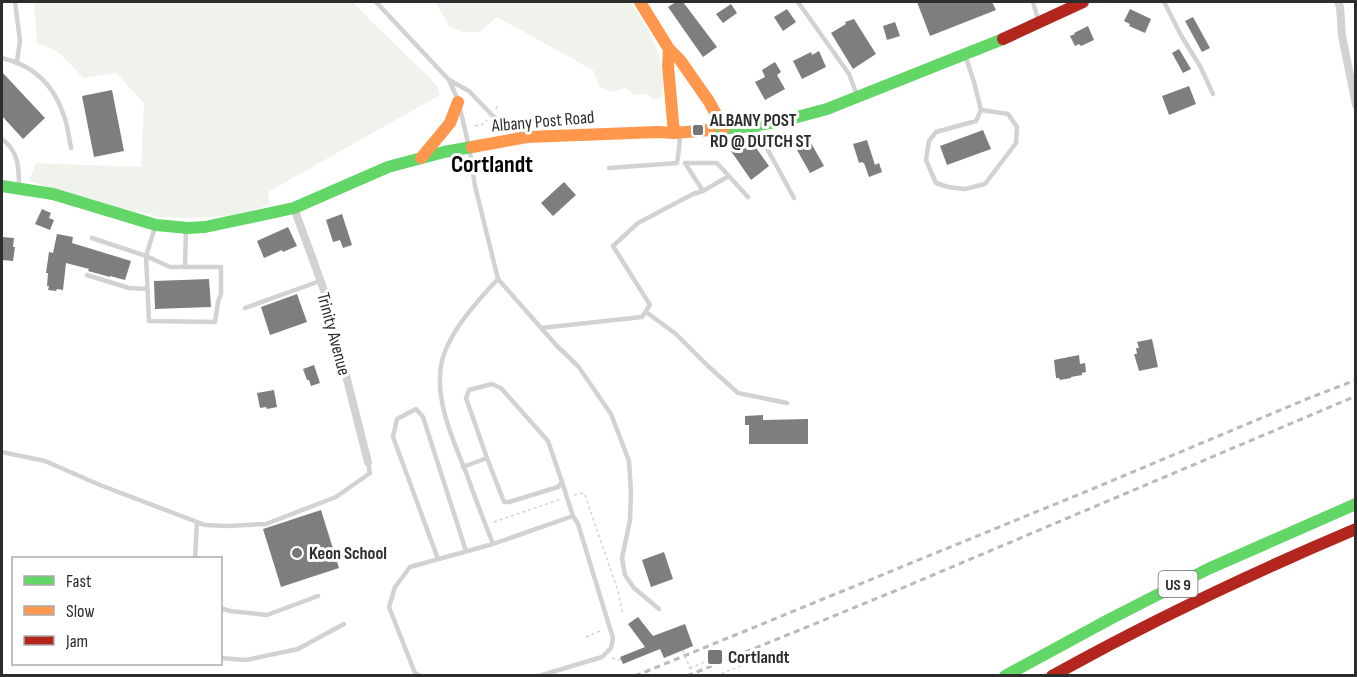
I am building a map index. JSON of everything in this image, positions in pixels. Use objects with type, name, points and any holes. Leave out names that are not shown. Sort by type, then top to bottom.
[{"type":"main road","points":[[639,2],[669,49],[680,60],[708,100],[724,128]]},
{"type":"main road","name":"Albany Post Road","points":[[2,186],[53,194],[156,225],[186,228],[224,224],[294,208],[388,166],[469,147],[527,137],[677,132],[786,120],[827,109],[965,55],[1083,2]]},
{"type":"main road","points":[[669,49],[668,66],[677,132]]},
{"type":"main road","points":[[422,158],[450,123],[458,102]]},
{"type":"main road","name":"US 9","points":[[1005,675],[1110,618],[1208,569],[1356,504]]},
{"type":"main road","name":"US 9","points":[[1052,675],[1218,590],[1356,529]]},
{"type":"street","points":[[1338,2],[1342,36],[1356,105]]},
{"type":"street","name":"Trinity Avenue","points":[[294,208],[325,293],[368,462]]},
{"type":"lane","points":[[15,2],[20,41],[17,62]]},
{"type":"lane","points":[[376,2],[449,80],[469,91],[506,127],[527,137]]},
{"type":"lane","points":[[798,2],[849,74],[858,97]]},
{"type":"lane","points":[[1032,2],[1039,22]]},
{"type":"lane","points":[[1164,2],[1213,94]]},
{"type":"lane","points":[[965,55],[981,110],[976,121],[936,132],[929,141],[926,160],[936,183],[948,188],[965,189],[986,184],[1016,143],[1017,127],[1008,114],[981,110]]},
{"type":"lane","points":[[2,58],[17,62],[36,72],[54,92],[65,116],[71,148]]},
{"type":"lane","points":[[449,80],[458,102],[469,147],[475,186],[498,279],[578,366],[611,414],[629,461],[630,520],[622,558],[625,575],[634,588],[659,609]]},
{"type":"lane","points":[[755,125],[794,198]]},
{"type":"lane","points":[[677,132],[680,149],[677,163]]},
{"type":"lane","points":[[2,139],[16,155],[19,167],[19,188]]},
{"type":"lane","points":[[609,168],[677,163],[717,163],[748,197]]},
{"type":"lane","points":[[686,163],[703,191]]},
{"type":"lane","points":[[541,328],[642,318],[650,305],[614,246],[638,223],[729,176]]},
{"type":"lane","points":[[92,238],[146,256],[170,267],[221,267],[220,294],[215,321],[149,321],[146,256],[156,225]]},
{"type":"lane","points":[[185,267],[186,228]]},
{"type":"lane","points":[[87,275],[129,288],[147,289]]},
{"type":"lane","points":[[493,544],[449,429],[440,388],[440,370],[452,336],[498,279]]},
{"type":"lane","points":[[245,308],[320,281]]},
{"type":"lane","points":[[646,312],[676,334],[738,393],[787,403]]},
{"type":"lane","points":[[539,675],[602,657],[611,648],[613,638],[578,524],[573,516],[562,482],[548,441],[501,387],[492,384],[469,390],[466,398],[504,502],[558,487],[562,482]]},
{"type":"lane","points":[[438,559],[393,437],[397,419],[416,409],[423,417],[466,551]]},
{"type":"lane","points":[[2,452],[45,461],[100,485],[205,525],[227,526],[266,524],[336,497],[370,473],[368,462]]},
{"type":"lane","points":[[463,467],[487,458]]},
{"type":"lane","points":[[420,675],[415,673],[389,607],[395,586],[410,567],[493,544],[573,516]]},
{"type":"lane","points":[[195,557],[197,522]]},
{"type":"lane","points":[[222,609],[267,615],[318,596]]},
{"type":"lane","points":[[222,658],[246,660],[298,649],[344,624]]},
{"type":"path","points":[[475,126],[489,119]]},
{"type":"path","points":[[574,495],[583,493],[585,495],[618,591],[623,615]]},
{"type":"path","points":[[494,522],[561,499]]},
{"type":"path","points":[[586,637],[600,631]]},
{"type":"path","points":[[683,650],[693,675]]},
{"type":"path","points":[[611,657],[621,660]]},
{"type":"path","points":[[690,668],[712,659]]},
{"type":"path","points":[[717,675],[752,661]]},
{"type":"shaded area","points":[[34,2],[353,2],[431,79],[440,95],[268,192],[270,205],[230,216],[187,218],[162,217],[128,210],[29,181],[36,163],[141,167],[144,103],[116,73],[83,78],[57,52],[37,44]]},
{"type":"shaded area","points":[[435,2],[630,2],[656,47],[662,72],[661,98],[653,100],[647,94],[635,95],[625,88],[611,92],[599,87],[593,70],[497,17],[479,32],[463,32],[449,26]]},
{"type":"building","points":[[676,2],[683,2],[717,47],[703,57],[668,7]]},
{"type":"building","points":[[917,2],[992,2],[996,10],[930,36]]},
{"type":"building","points":[[731,4],[737,13],[723,23],[716,14]]},
{"type":"building","points":[[787,9],[796,22],[783,31],[774,17]]},
{"type":"building","points":[[1130,9],[1151,19],[1145,33],[1129,26],[1130,24],[1124,21]]},
{"type":"building","points":[[1193,17],[1210,48],[1202,52],[1185,21]]},
{"type":"building","points":[[854,19],[876,54],[853,69],[831,33],[846,24],[845,22]]},
{"type":"building","points":[[895,22],[900,36],[887,40],[883,26]]},
{"type":"building","points":[[1088,26],[1094,40],[1081,46],[1079,44],[1075,46],[1070,36]]},
{"type":"building","points":[[1179,49],[1191,69],[1183,73],[1172,53]]},
{"type":"building","points":[[819,51],[826,67],[802,79],[793,61],[811,52],[812,55]]},
{"type":"building","points":[[775,62],[781,72],[777,75],[785,89],[765,100],[755,82],[765,77],[762,70]]},
{"type":"building","points":[[2,72],[45,118],[23,139],[2,116]]},
{"type":"building","points":[[1189,86],[1196,104],[1169,115],[1162,96]]},
{"type":"building","points":[[112,90],[124,151],[94,157],[82,96]]},
{"type":"building","points":[[983,130],[991,149],[947,165],[940,146]]},
{"type":"building","points":[[749,138],[769,166],[751,180],[731,151]]},
{"type":"building","points":[[867,140],[875,165],[879,163],[882,172],[869,177],[864,163],[859,163],[853,144]]},
{"type":"building","points":[[811,143],[824,166],[810,173],[797,150]]},
{"type":"building","points":[[564,182],[576,195],[553,216],[541,203]]},
{"type":"building","points":[[42,209],[51,213],[49,218],[54,220],[50,230],[35,224]]},
{"type":"building","points":[[342,214],[352,245],[343,248],[340,240],[333,242],[326,220]]},
{"type":"building","points":[[288,227],[297,246],[264,258],[257,241]]},
{"type":"building","points":[[57,234],[73,237],[72,243],[131,261],[125,280],[66,263],[63,290],[48,290],[48,273],[46,273],[49,252],[53,253]]},
{"type":"building","points":[[2,237],[14,238],[13,261],[2,260]]},
{"type":"building","points":[[209,279],[211,307],[155,309],[154,281]]},
{"type":"building","points":[[297,294],[307,322],[270,335],[261,307]]},
{"type":"building","points":[[1152,339],[1158,367],[1139,371],[1134,354],[1137,354],[1136,348],[1139,348],[1137,342]]},
{"type":"building","points":[[1079,355],[1080,364],[1085,363],[1086,372],[1071,378],[1060,380],[1056,378],[1054,360]]},
{"type":"building","points":[[314,365],[320,383],[311,386],[303,369]]},
{"type":"building","points":[[274,390],[277,407],[260,408],[257,393]]},
{"type":"building","points":[[763,415],[763,420],[808,419],[808,444],[749,444],[749,425],[745,425],[745,416]]},
{"type":"building","points":[[321,510],[339,568],[281,587],[263,529]]},
{"type":"building","points":[[664,552],[673,579],[651,587],[642,560]]},
{"type":"building","name":"Cortlandt","points":[[638,617],[653,636],[685,624],[693,646],[664,658],[660,649],[623,664],[620,657],[645,647],[628,624]]},
{"type":"railway","points":[[635,676],[1356,380]]},
{"type":"railway","points":[[687,676],[907,586],[1356,396]]},
{"type":"traffic: fast","points":[[710,130],[753,126],[827,109],[1003,39]]},
{"type":"traffic: fast","points":[[2,186],[53,194],[156,225],[205,227],[294,208],[388,167],[472,147]]},
{"type":"traffic: fast","points":[[1005,676],[1208,569],[1356,504]]},
{"type":"traffic: slow","points":[[640,2],[669,49],[680,60],[708,100],[724,128]]},
{"type":"traffic: slow","points":[[669,49],[668,66],[674,133]]},
{"type":"traffic: slow","points":[[421,158],[450,123],[458,102]]},
{"type":"traffic: slow","points":[[472,147],[527,137],[710,130]]},
{"type":"traffic: jam","points":[[1003,39],[1083,2]]},
{"type":"traffic: jam","points":[[1052,676],[1202,598],[1356,529]]},
{"type":"place","name":"ALBANY POST RD @ DUTCH ST","points":[[698,130]]},
{"type":"place","name":"Keon School","points":[[297,553]]},
{"type":"place","name":"Cortlandt","points":[[715,657]]},
{"type":"district","name":"Cortlandt","points":[[492,164]]}]
